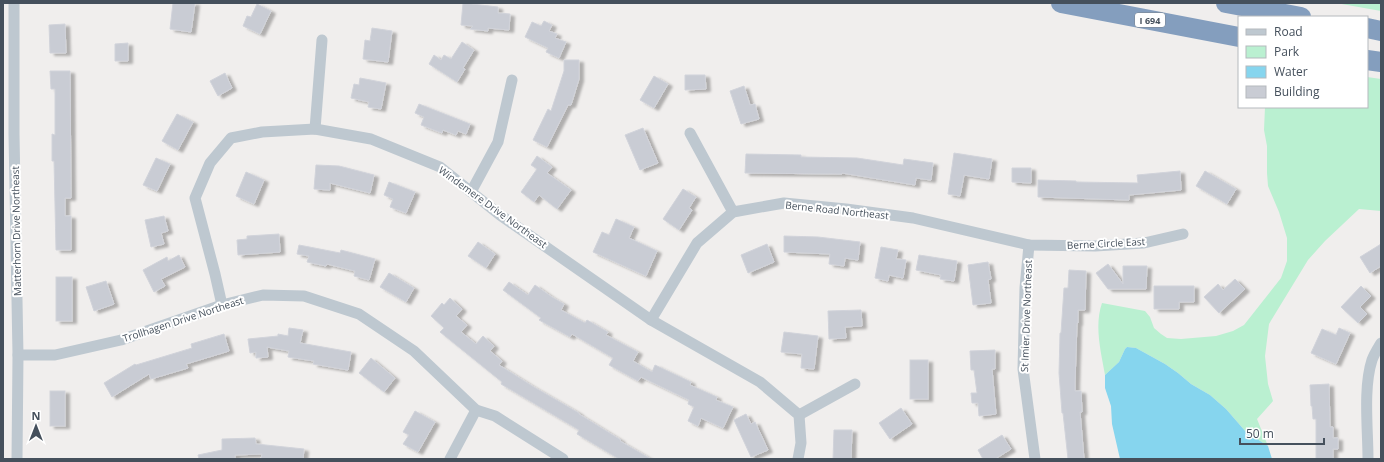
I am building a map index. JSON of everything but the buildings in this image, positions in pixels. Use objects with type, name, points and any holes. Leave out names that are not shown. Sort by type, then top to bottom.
[{"type":"highway","name":"I 694","points":[[1061,3],[1238,37]]},
{"type":"highway","points":[[1226,3],[1296,16]]},
{"type":"highway","points":[[1368,28],[1381,31]]},
{"type":"highway","points":[[1368,60],[1381,62]]},
{"type":"street","name":"Matterhorn Drive Northeast","points":[[14,3],[8,133],[18,355],[17,459]]},
{"type":"street","points":[[314,128],[322,40]]},
{"type":"street","points":[[471,192],[498,142],[512,80]]},
{"type":"street","name":"Windemere Drive Northeast","points":[[222,305],[195,198],[210,163],[231,138],[262,132],[314,128],[371,139],[440,167],[500,215],[651,320],[760,382],[799,415]]},
{"type":"street","points":[[651,320],[697,243],[733,212],[690,133]]},
{"type":"street","name":"Berne Road Northeast","points":[[733,212],[784,203],[846,209],[913,218],[1029,245]]},
{"type":"street","name":"Berne Circle East","points":[[1029,245],[1095,246],[1144,243],[1183,234]]},
{"type":"street","name":"St Imier Drive Northeast","points":[[1029,245],[1025,288],[1023,369],[1035,459]]},
{"type":"street","name":"Trollhagen Drive Northeast","points":[[18,355],[55,355],[121,340],[222,305],[263,295],[304,296],[359,314],[414,351],[476,410],[495,416],[563,459]]},
{"type":"street","points":[[1368,459],[1368,376],[1372,358],[1381,343]]},
{"type":"street","points":[[798,459],[801,443],[799,415],[855,384]]},
{"type":"street","points":[[450,459],[476,410]]},
{"type":"green space","points":[[1336,3],[1381,3],[1381,11]]},
{"type":"green space","points":[[1368,77],[1381,79],[1381,211],[1359,209],[1325,241],[1308,260],[1269,324],[1265,356],[1268,384],[1273,401],[1257,419],[1268,446],[1246,432],[1226,409],[1210,395],[1191,384],[1165,364],[1136,348],[1127,347],[1119,362],[1105,375],[1098,330],[1102,303],[1145,311],[1150,317],[1154,328],[1167,338],[1181,339],[1216,336],[1233,331],[1244,325],[1281,278],[1287,261],[1287,238],[1279,212],[1268,186],[1267,146],[1264,130],[1265,108],[1368,108]]},
{"type":"water","points":[[1127,347],[1136,348],[1165,364],[1191,384],[1210,395],[1226,409],[1246,432],[1268,446],[1272,459],[1120,459],[1112,424],[1111,406],[1105,388],[1105,375],[1119,362]]}]
